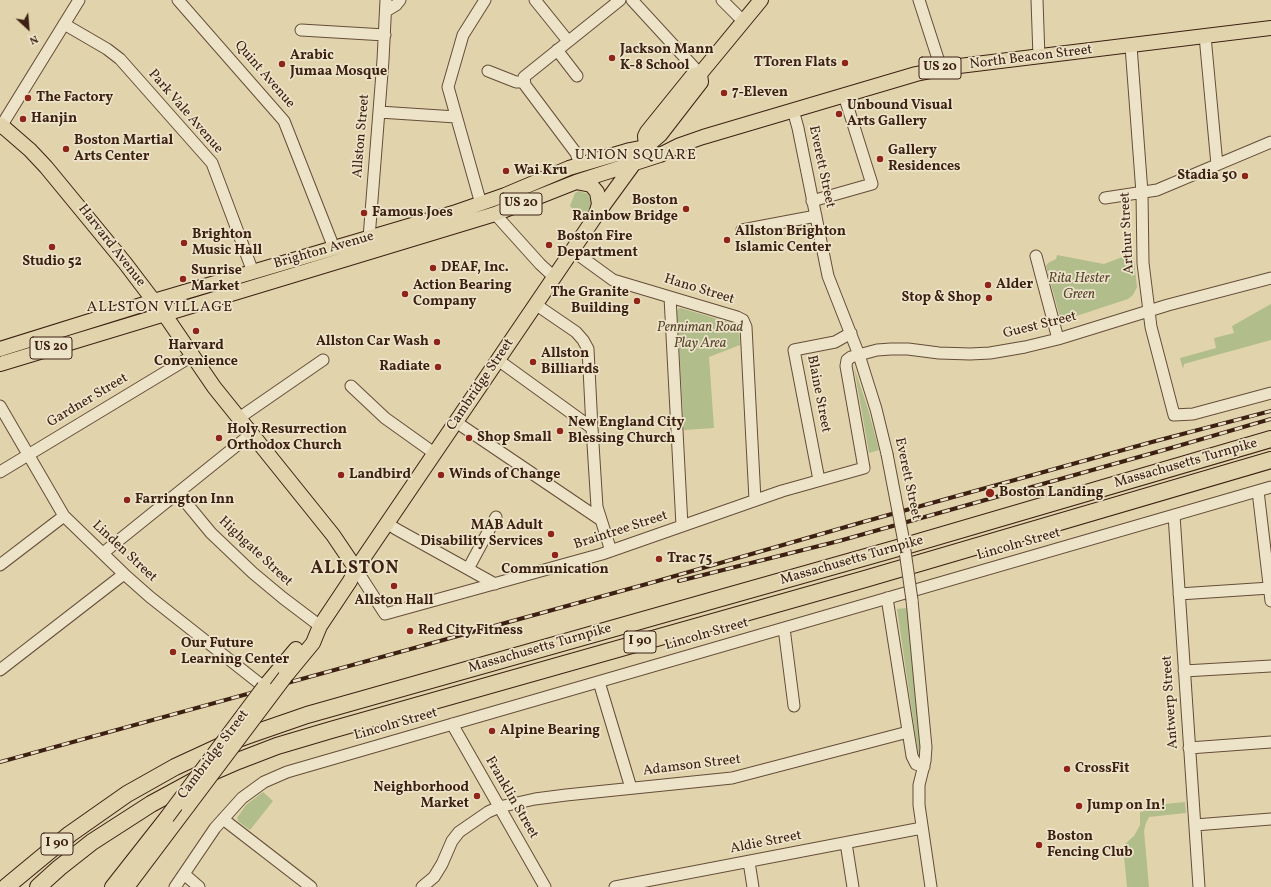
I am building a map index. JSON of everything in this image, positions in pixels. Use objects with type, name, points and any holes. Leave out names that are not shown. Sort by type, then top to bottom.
[{"type":"highway","name":"Massachusetts Turnpike","points":[[6,887],[87,821],[127,794],[175,767],[227,743],[279,724],[905,547],[1271,439]]},
{"type":"highway","name":"Massachusetts Turnpike","points":[[38,887],[92,842],[151,804],[199,778],[277,746],[346,725],[858,581],[1271,460]]},
{"type":"highway","points":[[16,887],[59,850],[87,821]]},
{"type":"main road","name":"Cambridge Street","points":[[646,147],[645,136],[647,132],[693,75],[700,74],[742,21],[761,0]]},
{"type":"main road","name":"North Beacon Street","points":[[634,162],[660,155],[680,145],[703,137],[941,68],[1271,28]]},
{"type":"main road","name":"Cambridge Street","points":[[127,887],[285,677],[313,643],[320,626],[356,569],[535,304],[634,162],[646,147],[660,135],[696,89],[701,82],[700,74]]},
{"type":"main road","name":"Harvard Avenue","points":[[1,126],[30,150],[46,167],[104,237],[154,301],[214,387],[333,535],[356,569]]},
{"type":"main road","name":"North Beacon Street","points":[[646,147],[703,137]]},
{"type":"main road","name":"Brighton Avenue","points":[[0,364],[163,314],[370,244],[518,190],[580,164],[646,147]]},
{"type":"main road","name":"Brighton Avenue","points":[[0,349],[154,301],[334,248],[370,244],[495,214],[576,182],[634,162]]},
{"type":"main road","points":[[576,182],[591,185],[597,192],[600,204],[595,217]]},
{"type":"main road","name":"Cambridge Street","points":[[112,887],[167,817],[265,684],[306,637],[320,626]]},
{"type":"street","points":[[1,126],[79,0]]},
{"type":"street","name":"Quint Avenue","points":[[178,0],[284,121],[334,248]]},
{"type":"street","points":[[386,5],[396,5],[400,0]]},
{"type":"street","points":[[481,204],[448,87],[463,35],[485,0]]},
{"type":"street","points":[[535,0],[568,41]]},
{"type":"street","points":[[580,164],[576,153],[524,81],[525,75],[620,0]]},
{"type":"street","points":[[632,0],[700,74]]},
{"type":"street","points":[[722,0],[742,21]]},
{"type":"street","points":[[919,0],[941,68]]},
{"type":"street","points":[[1037,0],[1039,57]]},
{"type":"street","name":"Allston Street","points":[[370,244],[386,5]]},
{"type":"street","name":"Park Vale Avenue","points":[[64,24],[107,49],[120,59],[212,163],[253,272]]},
{"type":"street","points":[[301,30],[385,35]]},
{"type":"street","points":[[1206,36],[1217,165]]},
{"type":"street","name":"Arthur Street","points":[[1131,46],[1142,193],[1142,250],[1149,311],[1151,327],[1174,415],[1193,414],[1271,393]]},
{"type":"street","points":[[557,50],[577,76]]},
{"type":"street","points":[[488,71],[516,82],[524,81]]},
{"type":"street","points":[[812,201],[872,184],[844,95]]},
{"type":"street","name":"Everett Street","points":[[793,110],[828,276],[859,355],[875,406],[887,454],[903,537],[912,600],[926,742],[926,755],[918,795],[931,887]]},
{"type":"street","points":[[379,112],[456,117]]},
{"type":"street","points":[[1105,198],[1157,190],[1271,142]]},
{"type":"street","points":[[495,214],[540,264],[554,277]]},
{"type":"street","points":[[742,230],[816,216]]},
{"type":"street","name":"Hano Street","points":[[573,251],[613,280],[737,317],[743,320],[746,324],[755,500]]},
{"type":"street","points":[[1036,256],[1058,339]]},
{"type":"street","name":"Guest Street","points":[[859,355],[898,348],[938,353],[976,354],[1025,347],[1058,339],[1149,311],[1271,278]]},
{"type":"street","points":[[670,297],[682,526]]},
{"type":"street","points":[[535,304],[576,332],[588,349],[597,507],[611,551]]},
{"type":"street","name":"Blaine Street","points":[[819,480],[794,350],[834,342],[850,333]]},
{"type":"street","name":"Braintree Street","points":[[356,569],[385,614],[611,551],[786,489],[864,468],[846,365],[848,358],[859,355]]},
{"type":"street","name":"Gardner Street","points":[[0,472],[192,356]]},
{"type":"street","points":[[239,418],[323,360]]},
{"type":"street","points":[[498,360],[592,428]]},
{"type":"street","points":[[351,386],[385,418],[434,453]]},
{"type":"street","name":"Linden Street","points":[[0,406],[64,516],[124,574],[174,616],[265,684]]},
{"type":"street","points":[[456,422],[601,520]]},
{"type":"street","points":[[103,553],[252,434]]},
{"type":"street","name":"Lincoln Street","points":[[175,887],[204,843],[242,798],[255,788],[281,774],[1271,487]]},
{"type":"street","points":[[1258,491],[1271,601]]},
{"type":"street","name":"Highgate Street","points":[[178,493],[210,533],[279,595],[320,626]]},
{"type":"street","name":"Antwerp Street","points":[[1174,515],[1199,887]]},
{"type":"street","points":[[0,565],[64,516]]},
{"type":"street","points":[[468,569],[496,517]]},
{"type":"street","points":[[387,523],[494,584]]},
{"type":"street","points":[[0,670],[124,574]]},
{"type":"street","points":[[1179,594],[1270,588]]},
{"type":"street","points":[[887,598],[908,732],[914,760],[916,764],[924,767]]},
{"type":"street","points":[[784,628],[794,706]]},
{"type":"street","points":[[1184,671],[1271,666]]},
{"type":"street","points":[[599,682],[630,788]]},
{"type":"street","name":"Franklin Street","points":[[452,724],[545,887]]},
{"type":"street","name":"Adamson Street","points":[[422,887],[434,876],[442,864],[452,841],[459,832],[482,816],[499,807],[543,798],[732,778],[908,732]]},
{"type":"street","points":[[1189,748],[1271,742]]},
{"type":"street","points":[[223,819],[311,887]]},
{"type":"street","points":[[1194,825],[1271,819]]},
{"type":"street","name":"Aldie Street","points":[[615,887],[922,828]]},
{"type":"street","points":[[846,843],[853,887]]},
{"type":"street","points":[[749,862],[753,887]]},
{"type":"street","points":[[184,874],[199,887]]},
{"type":"green space","name":"UNION SQUARE","points":[[579,191],[588,194],[591,201],[590,210],[583,220],[570,206],[575,193]]},
{"type":"green space","name":"Rita Hester Green","points":[[1133,253],[1137,287],[1133,295],[1128,299],[1061,321],[1046,266],[1048,263],[1056,259],[1057,255],[1104,264]]},
{"type":"green space","points":[[1271,304],[1271,340],[1184,364],[1183,369],[1180,358],[1216,348],[1214,338],[1234,333],[1232,326]]},
{"type":"green space","name":"Penniman Road Play Area","points":[[681,308],[734,324],[738,327],[740,345],[709,357],[714,428],[684,430],[677,312],[678,309]]},
{"type":"green space","points":[[854,367],[868,409],[879,450],[869,453]]},
{"type":"green space","points":[[907,608],[921,753],[918,753],[897,609]]},
{"type":"green space","points":[[263,792],[273,801],[250,830],[239,822],[237,818],[246,805]]},
{"type":"green space","points":[[1185,802],[1186,813],[1149,817],[1144,831],[1149,887],[1127,887],[1124,845],[1134,836],[1140,825],[1140,812],[1145,811],[1145,806]]},
{"type":"railway","points":[[0,762],[654,582],[1152,442],[1271,411]]},
{"type":"railway","points":[[679,581],[839,541],[1271,419]]},
{"type":"place","name":"Jackson Mann K-8 School","points":[[612,58]]},
{"type":"place","name":"TToren Flats","points":[[845,63]]},
{"type":"place","name":"Arabic Jumaa Mosque","points":[[282,64]]},
{"type":"place","name":"7-Eleven","points":[[724,93]]},
{"type":"place","name":"The Factory","points":[[28,98]]},
{"type":"place","name":"Unbound Visual Arts Gallery","points":[[839,114]]},
{"type":"place","name":"Hanjin","points":[[23,119]]},
{"type":"place","name":"Boston Martial Arts Center","points":[[66,149]]},
{"type":"place","name":"Gallery Residences","points":[[880,159]]},
{"type":"place","name":"Wai Kru","points":[[506,171]]},
{"type":"place","name":"Stadia 50","points":[[1245,176]]},
{"type":"place","name":"Boston Rainbow Bridge","points":[[686,209]]},
{"type":"place","name":"Famous Joes","points":[[364,213]]},
{"type":"place","name":"Allston Brighton Islamic Center","points":[[727,240]]},
{"type":"place","name":"Brighton Music Hall","points":[[184,243]]},
{"type":"place","name":"Boston Fire Department","points":[[549,245]]},
{"type":"place","name":"Studio 52","points":[[52,247]]},
{"type":"place","name":"DEAF, Inc.","points":[[433,268]]},
{"type":"place","name":"Sunrise Market","points":[[183,279]]},
{"type":"place","name":"Alder","points":[[988,285]]},
{"type":"place","name":"Action Bearing Company","points":[[405,294]]},
{"type":"place","name":"Stop & Shop","points":[[989,298]]},
{"type":"place","name":"The Granite Building","points":[[637,301]]},
{"type":"place","name":"Harvard Convenience","points":[[196,331]]},
{"type":"place","name":"Allston Car Wash","points":[[437,342]]},
{"type":"place","name":"Allston Billiards","points":[[533,362]]},
{"type":"place","name":"Radiate","points":[[438,367]]},
{"type":"place","name":"New England City Blessing Church","points":[[560,431]]},
{"type":"place","name":"Holy Resurrection Orthodox Church","points":[[219,438]]},
{"type":"place","name":"Shop Small","points":[[469,438]]},
{"type":"place","name":"Landbird","points":[[341,475]]},
{"type":"place","name":"Winds of Change","points":[[441,475]]},
{"type":"place","name":"Boston Landing","points":[[990,493]]},
{"type":"place","name":"Farrington Inn","points":[[127,500]]},
{"type":"place","name":"MAB Adult Disability Services","points":[[551,534]]},
{"type":"place","name":"Communication","points":[[555,555]]},
{"type":"place","name":"Trac 75","points":[[659,559]]},
{"type":"place","name":"Allston Hall","points":[[394,586]]},
{"type":"place","name":"Red City Fitness","points":[[410,631]]},
{"type":"place","name":"Our Future Learning Center","points":[[173,652]]},
{"type":"place","name":"Alpine Bearing","points":[[492,731]]},
{"type":"place","name":"CrossFit","points":[[1067,769]]},
{"type":"place","name":"Neighborhood Market","points":[[477,796]]},
{"type":"place","name":"Jump on In!","points":[[1079,806]]},
{"type":"place","name":"Boston Fencing Club","points":[[1039,845]]},
{"type":"district","name":"UNION SQUARE","points":[[636,156]]},
{"type":"district","name":"ALLSTON VILLAGE","points":[[160,308]]},
{"type":"district","name":"ALLSTON","points":[[355,570]]}]
